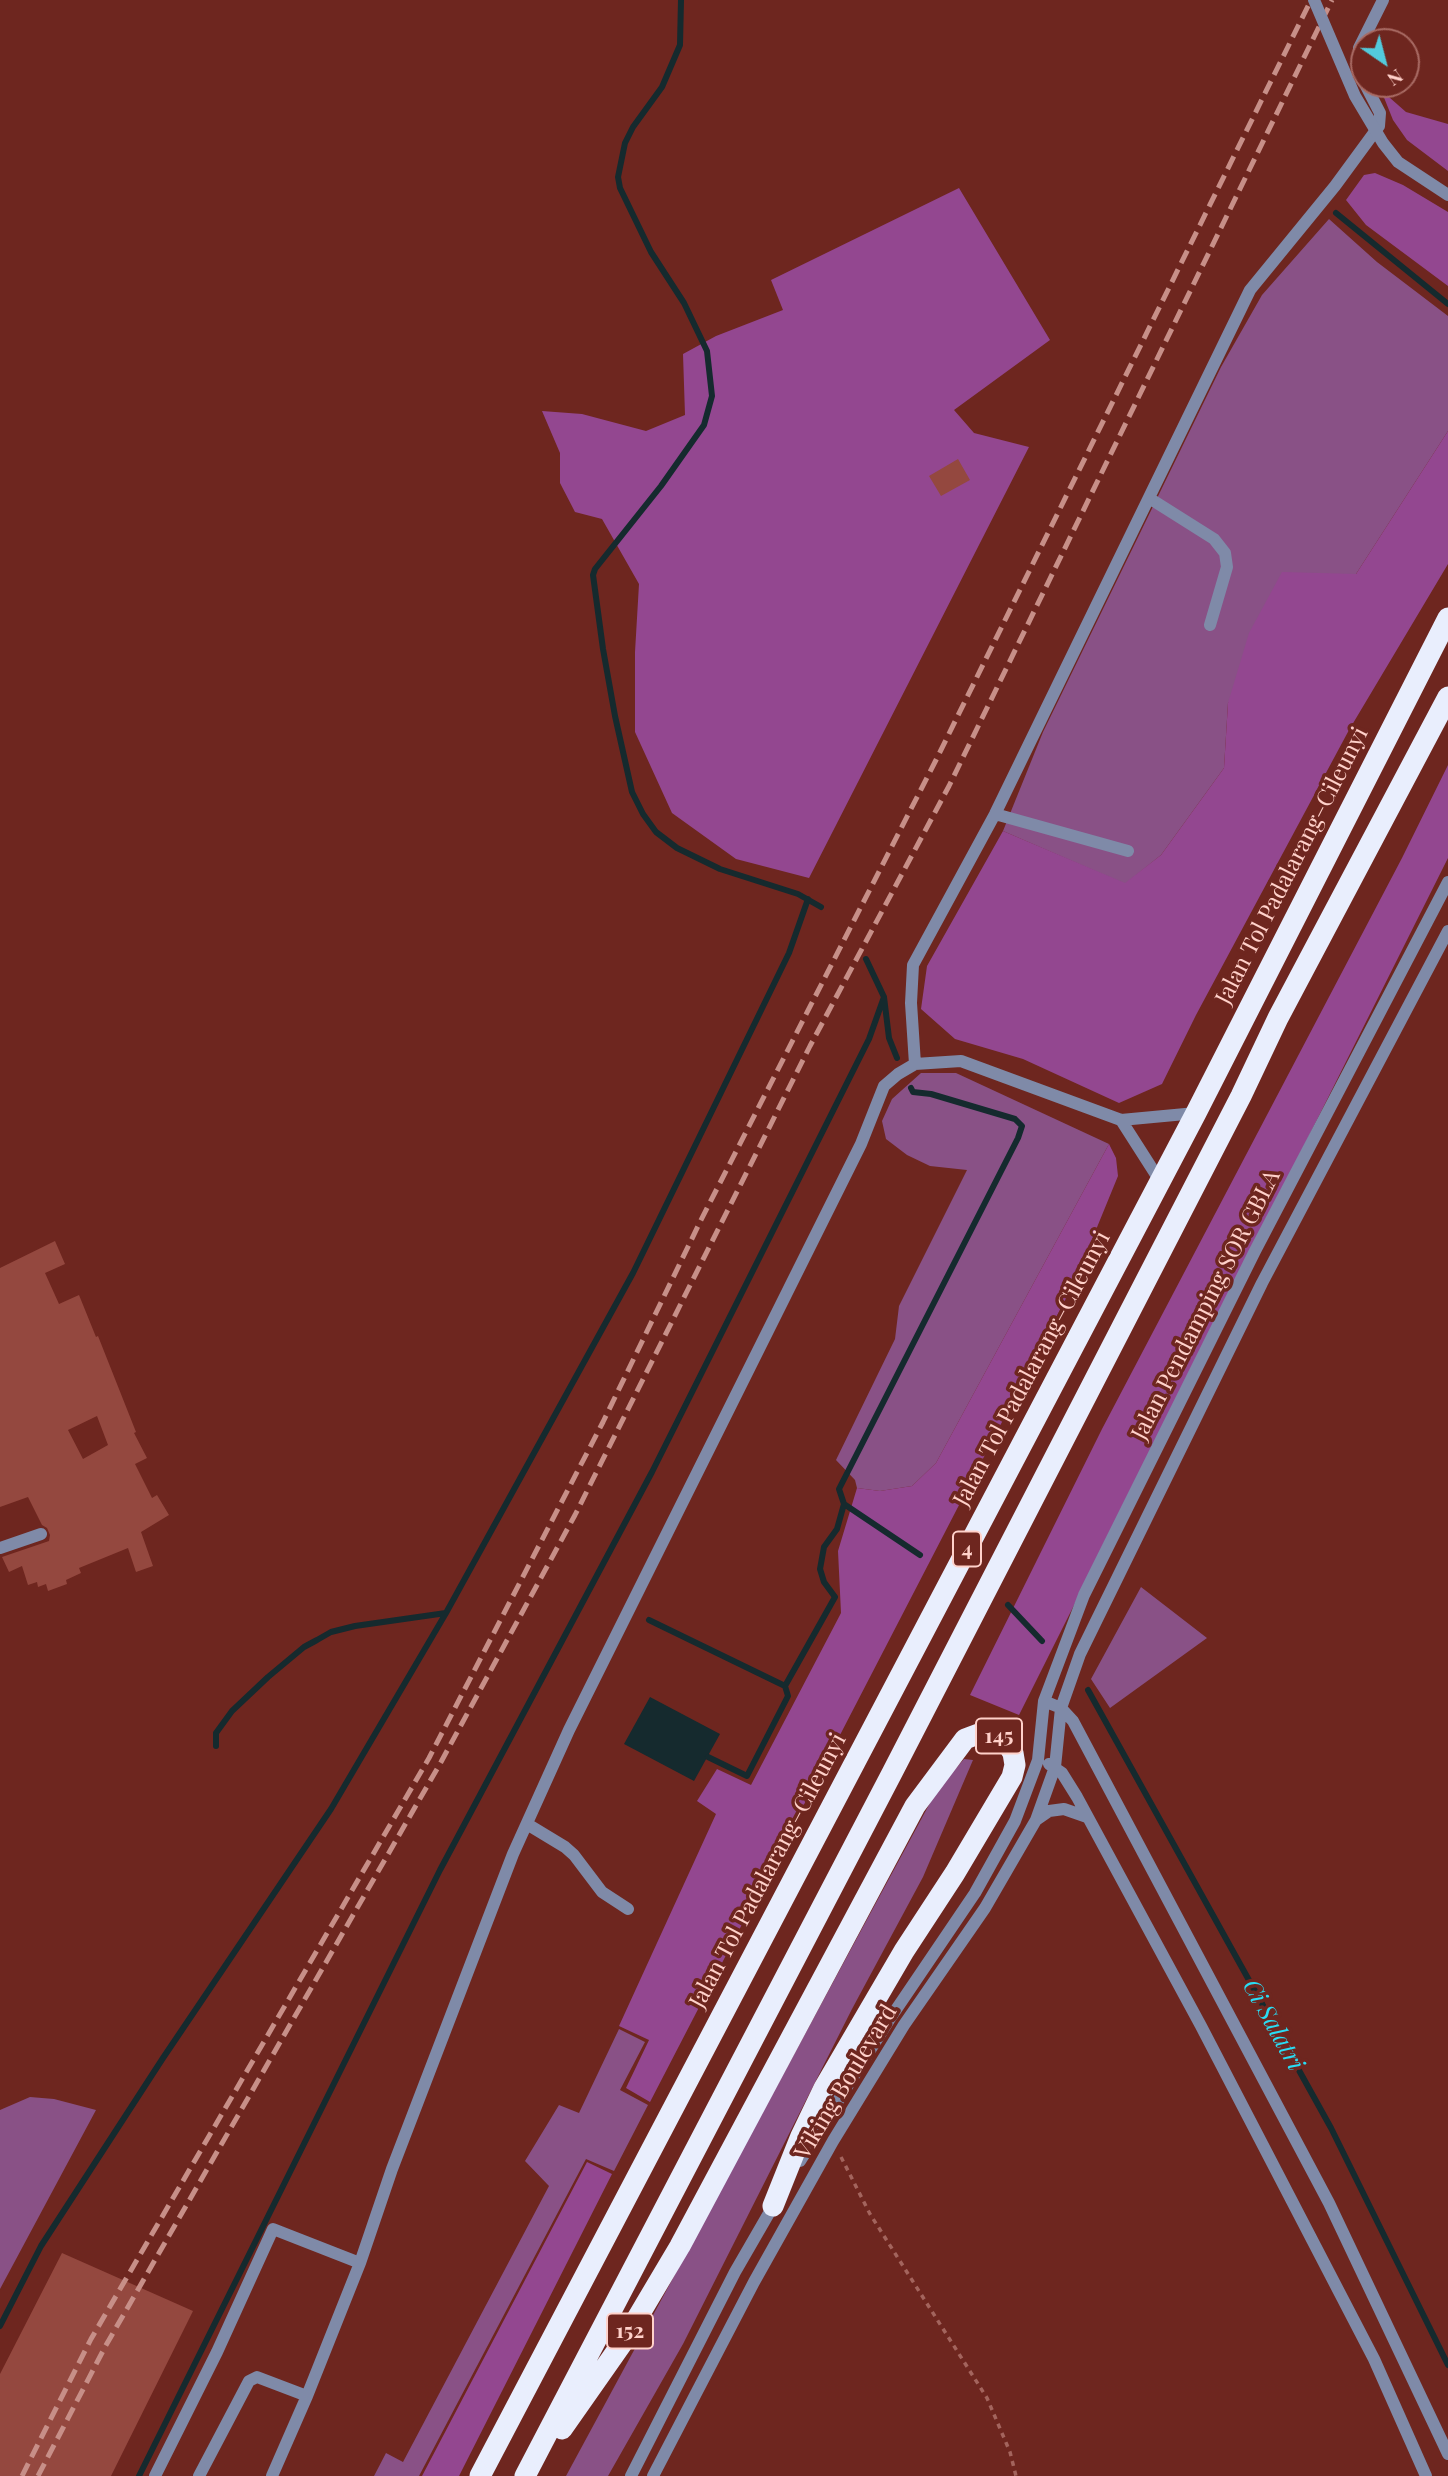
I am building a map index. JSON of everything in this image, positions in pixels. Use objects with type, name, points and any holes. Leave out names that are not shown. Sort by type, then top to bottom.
[{"type":"highway","name":"Jalan Tol Padalarang–Cileunyi","points":[[482,2476],[1196,1113],[1448,618]]},
{"type":"highway","name":"4","points":[[527,2476],[1228,1121],[1278,1018],[1448,697]]},
{"type":"highway","name":"145","points":[[718,2176],[915,1806],[965,1739],[981,1733],[1000,1737],[1013,1754],[1015,1765],[1012,1777],[955,1873],[904,1951],[824,2088],[773,2206]]},
{"type":"highway","name":"152","points":[[527,2476],[623,2342],[718,2176]]},
{"type":"street","points":[[1314,0],[1355,96],[1383,143],[1398,162],[1448,195]]},
{"type":"street","points":[[1369,28],[1383,0]]},
{"type":"street","points":[[915,1064],[911,1003],[913,965],[995,814],[1250,290],[1335,186],[1379,126],[1380,113],[1372,98]]},
{"type":"street","points":[[1149,498],[1214,539],[1225,553],[1227,567],[1210,625]]},
{"type":"street","points":[[995,814],[1128,851]]},
{"type":"street","name":"Jalan Pendamping SOR GBLA","points":[[1038,1760],[1044,1701],[1084,1595],[1255,1251],[1448,882]]},
{"type":"street","name":"Jalan Pendamping SOR GBLA","points":[[1061,1708],[1080,1654],[1262,1283],[1448,931]]},
{"type":"street","points":[[272,2476],[360,2263],[396,2156],[527,1824],[569,1730],[861,1144],[884,1086],[915,1064],[961,1061],[1121,1120],[1196,1113]]},
{"type":"street","points":[[1121,1120],[1160,1181]]},
{"type":"street","points":[[0,1548],[41,1534]]},
{"type":"street","points":[[1044,1701],[1061,1708],[1073,1721],[1329,2203],[1448,2454]]},
{"type":"street","name":"Viking Boulevard","points":[[653,2476],[754,2282],[833,2141],[904,2025],[985,1908],[1035,1820],[1055,1767],[1061,1708]]},
{"type":"street","points":[[1038,1760],[1062,1773],[1201,2026],[1374,2359],[1426,2476]]},
{"type":"street","name":"Viking Boulevard","points":[[631,2476],[735,2272],[820,2126],[988,1873],[1015,1821],[1038,1760]]},
{"type":"street","points":[[1035,1820],[1049,1811],[1063,1809],[1087,1817]]},
{"type":"street","points":[[527,1824],[565,1847],[602,1892],[628,1909]]},
{"type":"street","points":[[155,2476],[217,2352],[273,2229],[360,2263]]},
{"type":"street","points":[[199,2476],[249,2381],[257,2377],[307,2396]]},
{"type":"path","points":[[833,2141],[870,2214],[987,2398],[1010,2452],[1016,2476]]},
{"type":"shaded area","points":[[1384,98],[1390,98],[1406,112],[1448,124],[1448,171],[1407,140],[1393,120]]},
{"type":"shaded area","points":[[1375,173],[1403,185],[1448,212],[1448,286],[1366,225],[1346,200],[1364,175]]},
{"type":"shaded area","points":[[959,188],[1050,340],[954,410],[974,433],[1029,447],[809,878],[736,859],[672,813],[635,732],[635,652],[639,584],[602,519],[575,512],[560,483],[560,453],[542,411],[582,414],[646,431],[685,415],[683,354],[716,336],[783,310],[771,280]]},
{"type":"shaded area","points":[[1329,219],[1377,262],[1448,316],[1448,431],[1356,574],[1228,703],[1224,768],[1161,855],[1125,884],[1003,831],[1043,732],[1221,367],[1262,295]]},
{"type":"shaded area","points":[[1448,431],[1448,564],[1349,730],[1196,1015],[1162,1084],[1119,1103],[1023,1059],[955,1039],[921,1009],[927,966],[1003,831],[1125,883],[1161,855],[1224,768],[1228,703],[1249,633],[1282,572],[1356,574]]},
{"type":"shaded area","points":[[1448,765],[1448,858],[1019,1715],[970,1695],[1102,1429],[1402,858]]},
{"type":"shaded area","points":[[921,1073],[956,1073],[1109,1144],[936,1463],[912,1486],[880,1491],[857,1488],[855,1480],[836,1460],[895,1339],[899,1306],[967,1170],[930,1166],[907,1155],[886,1139],[882,1121],[892,1099]]},
{"type":"shaded area","points":[[1109,1144],[1116,1158],[1118,1176],[1075,1281],[650,2102],[626,2088],[649,2040],[619,2026],[716,1814],[697,1801],[717,1769],[751,1785],[841,1613],[838,1551],[857,1488],[880,1491],[912,1486],[936,1463]]},
{"type":"shaded area","points":[[1141,1587],[1207,1638],[1110,1708],[1091,1679]]},
{"type":"shaded area","points":[[964,1759],[973,1760],[923,1877],[852,2009],[683,2344],[608,2476],[566,2476],[937,1790]]},
{"type":"shaded area","points":[[619,2029],[645,2042],[620,2090],[648,2105],[614,2171],[586,2159],[419,2476],[374,2476],[386,2453],[403,2462],[549,2186],[525,2161],[559,2105],[579,2113]]},
{"type":"shaded area","points":[[30,2097],[54,2099],[96,2110],[0,2289],[0,2110]]},
{"type":"shaded area","points":[[587,2162],[612,2174],[459,2476],[422,2476]]},
{"type":"water","points":[[650,1697],[720,1734],[694,1781],[624,1744]]},
{"type":"building","points":[[958,459],[970,480],[941,496],[929,476]]},
{"type":"building","points":[[55,1241],[65,1264],[45,1273],[59,1304],[79,1295],[96,1337],[98,1336],[136,1432],[134,1433],[147,1458],[135,1464],[152,1498],[157,1495],[169,1515],[141,1532],[153,1566],[136,1572],[128,1548],[79,1568],[81,1573],[66,1580],[67,1584],[48,1591],[46,1584],[38,1587],[37,1582],[28,1585],[22,1566],[9,1572],[2,1557],[49,1541],[50,1535],[28,1497],[0,1507],[0,1268]],"holes":[[[97,1416],[108,1445],[83,1459],[68,1430]]]},
{"type":"building","points":[[62,2253],[193,2311],[111,2476],[0,2476],[0,2374]]},
{"type":"waterway","points":[[681,0],[680,45],[662,87],[633,127],[625,143],[618,177],[620,188],[651,252],[684,303],[707,351],[712,396],[704,425],[661,486],[595,569],[593,575],[603,649],[632,792],[656,832],[677,848],[720,869],[798,894],[821,907]]},
{"type":"waterway","points":[[1336,213],[1448,304]]},
{"type":"waterway","points":[[0,2326],[41,2246],[163,2058],[331,1809],[446,1613],[633,1273],[789,953],[808,899]]},
{"type":"waterway","points":[[866,959],[884,997],[889,1038],[897,1058]]},
{"type":"waterway","points":[[139,2476],[440,1870],[652,1472],[869,1039],[884,997]]},
{"type":"waterway","points":[[649,1620],[785,1686],[835,1597],[824,1582],[820,1569],[824,1547],[837,1529],[844,1504],[839,1489],[1022,1126],[1015,1119],[931,1094],[913,1092],[911,1088]]},
{"type":"waterway","name":"Ci Salatri","points":[[844,1504],[920,1555]]},
{"type":"waterway","name":"Ci Salatri","points":[[1008,1605],[1042,1641]]},
{"type":"waterway","points":[[216,1746],[216,1733],[232,1711],[304,1647],[331,1632],[355,1626],[446,1613]]},
{"type":"waterway","points":[[708,1757],[747,1776],[788,1696],[785,1686]]},
{"type":"waterway","name":"Ci Salatri","points":[[1088,1690],[1331,2128],[1448,2365]]},
{"type":"railway","points":[[22,2476],[91,2339],[429,1758],[603,1422],[701,1220],[936,760],[1311,0]]},
{"type":"railway","points":[[38,2476],[105,2347],[441,1762],[575,1515],[810,1046],[949,786],[1332,0]]}]
